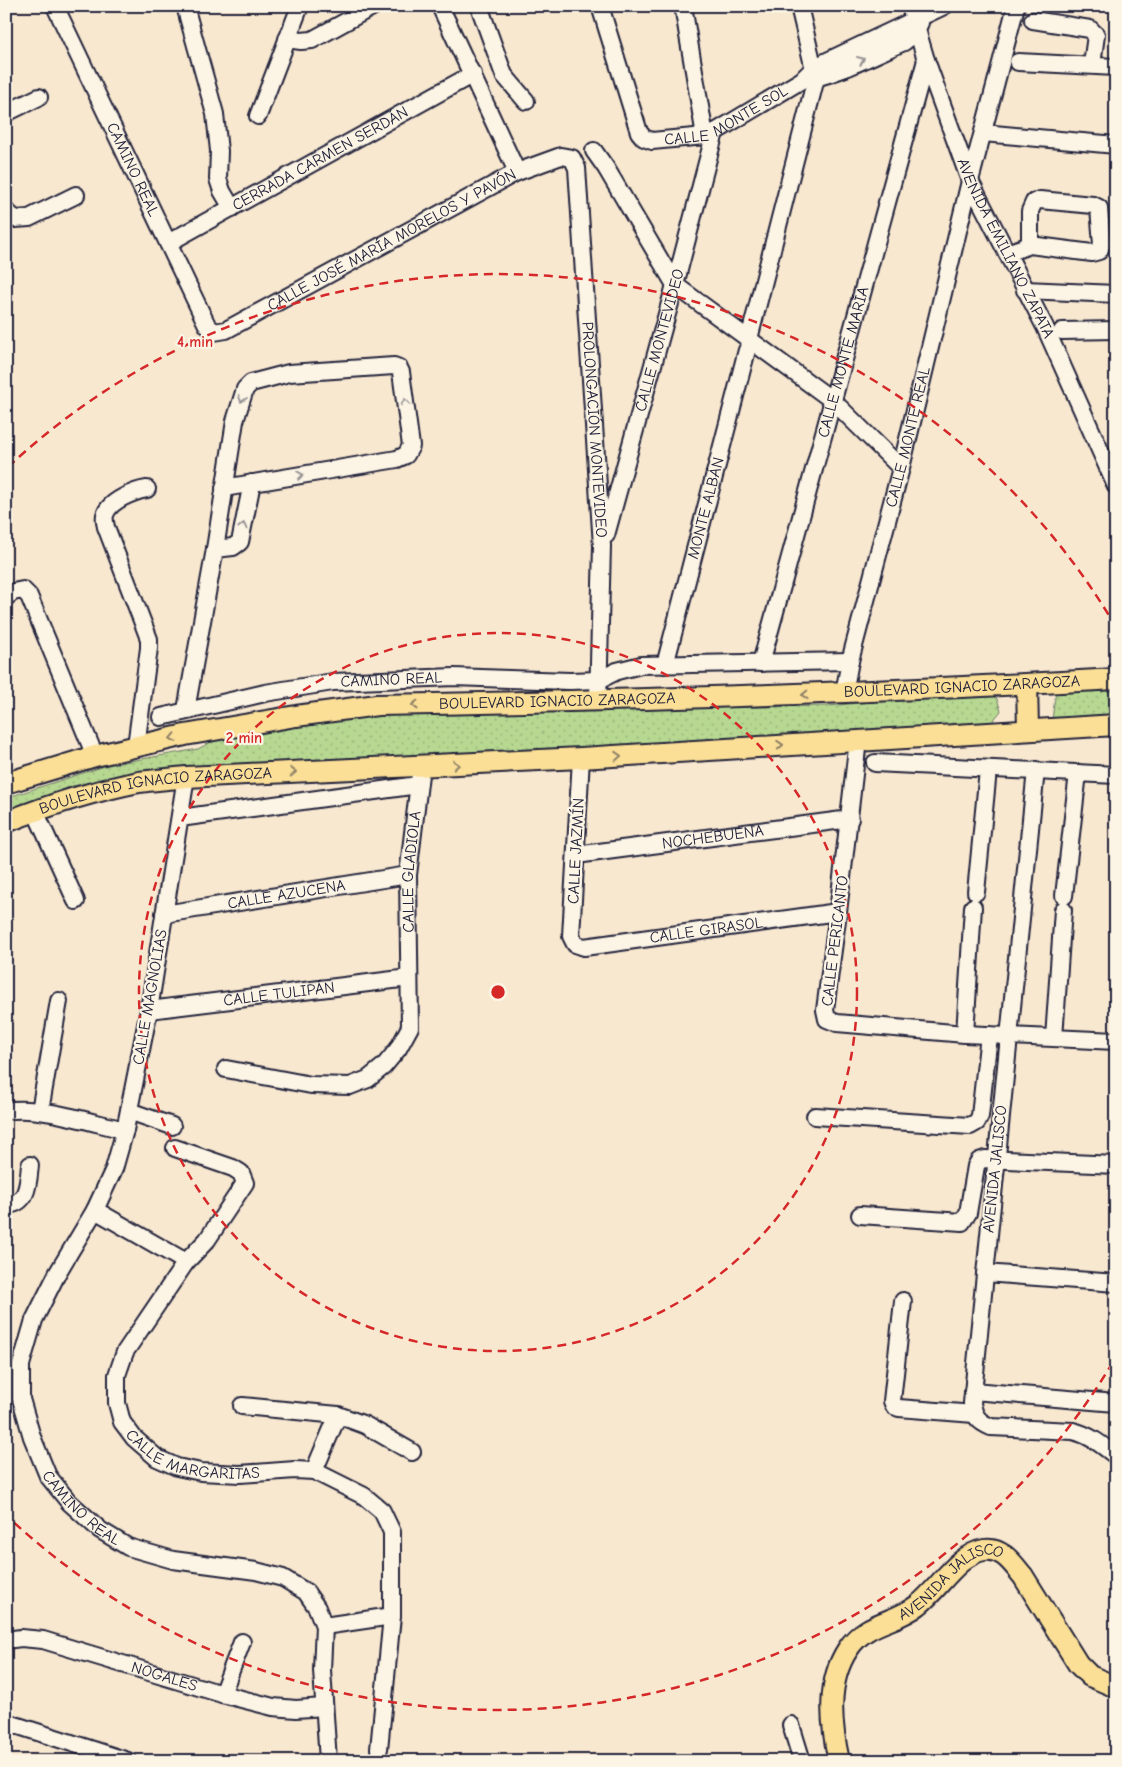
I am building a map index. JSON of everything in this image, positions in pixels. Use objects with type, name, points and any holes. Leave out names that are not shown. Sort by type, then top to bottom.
[{"type":"main road","name":"BOULEVARD IGNACIO ZARAGOZA","points":[[6,783],[95,756],[136,746],[220,729],[344,708],[377,705],[598,701],[844,693],[1116,679]]},
{"type":"main road","points":[[1028,684],[1028,729]]},
{"type":"main road","name":"BOULEVARD IGNACIO ZARAGOZA","points":[[6,822],[97,792],[141,782],[186,777],[420,776],[580,758],[1116,724]]},
{"type":"main road","name":"AVENIDA JALISCO","points":[[839,1761],[832,1715],[833,1700],[841,1662],[848,1650],[859,1635],[871,1627],[917,1606],[960,1561],[973,1553],[985,1550],[996,1551],[1005,1556],[1022,1576],[1078,1664],[1090,1676],[1116,1687]]},
{"type":"street","name":"CAMINO REAL","points":[[55,6],[207,325],[214,332]]},
{"type":"street","points":[[185,6],[215,114],[219,151],[218,178],[222,191],[232,208]]},
{"type":"street","points":[[258,116],[300,6]]},
{"type":"street","points":[[287,39],[312,40],[374,6]]},
{"type":"street","points":[[440,6],[516,172]]},
{"type":"street","points":[[479,6],[504,75],[526,101]]},
{"type":"street","name":"CALLE MONTE SOL","points":[[600,6],[639,132],[644,138],[652,141],[710,134],[811,75],[904,42],[916,19],[944,6]]},
{"type":"street","points":[[683,6],[710,134]]},
{"type":"street","points":[[799,6],[811,75]]},
{"type":"street","name":"CALLE MONTE REAL","points":[[844,693],[850,661],[901,468],[970,181],[1016,6]]},
{"type":"street","name":"AVENIDA EMILIANO ZAPATA","points":[[916,19],[926,60],[970,181],[1110,459],[1116,486]]},
{"type":"street","points":[[1033,20],[1094,31],[1096,35],[1092,65]]},
{"type":"street","name":"CALLE MONTE MARÍA","points":[[761,663],[926,60]]},
{"type":"street","points":[[1018,62],[1116,67]]},
{"type":"street","name":"CERRADA CARMEN SERDÁN","points":[[168,243],[472,74]]},
{"type":"street","name":"MONTE ALBÁN","points":[[665,665],[748,345],[811,75]]},
{"type":"street","points":[[6,113],[39,97]]},
{"type":"street","points":[[983,133],[1116,145]]},
{"type":"street","name":"CALLE MONTEVIDEO","points":[[602,546],[675,285],[710,134]]},
{"type":"street","points":[[594,151],[675,285],[748,345],[832,400],[901,468]]},
{"type":"street","name":"CALLE JOSÉ MARÍA MORELOS Y PAVÓN","points":[[214,332],[226,330],[516,172],[561,156],[572,158]]},
{"type":"street","name":"PROLONGACIÓN MONTEVIDEO","points":[[572,158],[577,168],[602,546],[598,701]]},
{"type":"street","points":[[6,211],[15,219],[29,218],[76,195]]},
{"type":"street","points":[[1007,253],[1030,245],[1092,253],[1099,251],[1102,244],[1098,208],[1093,205],[1040,200],[1034,202],[1030,211],[1030,245]]},
{"type":"street","points":[[1025,290],[1116,294]]},
{"type":"street","points":[[1062,331],[1116,330]]},
{"type":"street","points":[[186,710],[215,549],[224,488],[235,421],[245,389],[248,386],[289,373],[394,366],[399,368],[411,446],[406,455],[397,459],[224,488]]},
{"type":"street","points":[[215,549],[234,547],[240,542],[252,483]]},
{"type":"street","points":[[136,746],[149,639],[106,527],[104,517],[108,508],[133,492],[147,489]]},
{"type":"street","points":[[6,597],[13,592],[23,590],[29,596],[95,756]]},
{"type":"street","points":[[599,680],[617,671],[641,665],[850,661]]},
{"type":"street","name":"CAMINO REAL","points":[[161,717],[265,693],[333,682],[454,677],[599,680]]},
{"type":"street","name":"CALLE PERICANTO","points":[[858,740],[850,819],[825,1010],[827,1019],[837,1023],[965,1034],[1116,1041]]},
{"type":"street","name":"CALLE JAZMÍN","points":[[575,944],[571,936],[580,758]]},
{"type":"street","points":[[875,763],[1116,775]]},
{"type":"street","points":[[965,1034],[975,900],[988,770]]},
{"type":"street","name":"AVENIDA JALISCO","points":[[974,1414],[972,1404],[973,1391],[1036,770]]},
{"type":"street","points":[[1054,1038],[1064,903],[1078,773]]},
{"type":"street","points":[[180,818],[420,776]]},
{"type":"street","name":"CALLE GLADIOLA","points":[[226,1068],[311,1085],[350,1086],[368,1079],[384,1066],[398,1049],[410,1027],[408,875],[420,776]]},
{"type":"street","name":"CALLE MAGNOLIAS","points":[[125,1130],[149,1010],[186,777]]},
{"type":"street","points":[[36,811],[76,901]]},
{"type":"street","name":"NOCHEBUENA","points":[[576,855],[850,819]]},
{"type":"street","name":"CALLE AZUCENA","points":[[164,914],[408,875]]},
{"type":"street","name":"CALLE GIRASOL","points":[[575,944],[584,947],[838,912]]},
{"type":"street","name":"CALLE TULIPÁN","points":[[149,1010],[409,978]]},
{"type":"street","points":[[40,1111],[59,1001]]},
{"type":"street","points":[[815,1116],[970,1126],[977,1122],[980,1116],[989,1035]]},
{"type":"street","points":[[6,1111],[16,1109],[40,1111],[125,1130]]},
{"type":"street","points":[[129,1111],[172,1126]]},
{"type":"street","name":"CAMINO REAL","points":[[125,1130],[114,1169],[95,1210],[58,1272],[34,1320],[21,1365],[21,1400],[32,1437],[48,1476],[68,1502],[100,1530],[128,1547],[173,1560],[256,1571],[283,1578],[306,1592],[318,1608],[324,1626],[322,1670],[328,1761]]},
{"type":"street","name":"CALLE MARGARITAS","points":[[175,1148],[233,1168],[241,1173],[245,1183],[207,1240],[186,1262],[126,1352],[117,1375],[117,1403],[122,1422],[134,1438],[157,1458],[177,1467],[201,1472],[240,1474],[295,1470],[314,1471],[364,1496],[382,1511],[392,1532],[392,1616],[379,1749]]},
{"type":"street","points":[[860,1215],[962,1222],[968,1213],[976,1166],[979,1161],[985,1158],[1116,1165]]},
{"type":"street","points":[[6,1205],[12,1205],[20,1201],[26,1193],[30,1165]]},
{"type":"street","points":[[95,1210],[186,1262]]},
{"type":"street","points":[[985,1273],[1116,1283]]},
{"type":"street","points":[[903,1301],[892,1401],[894,1406],[974,1414],[980,1422],[991,1427],[1079,1432],[1096,1440],[1116,1456]]},
{"type":"street","points":[[973,1391],[1116,1403]]},
{"type":"street","points":[[242,1406],[338,1416],[365,1425],[412,1452]]},
{"type":"street","points":[[314,1471],[338,1416]]},
{"type":"street","points":[[324,1626],[392,1616]]},
{"type":"street","name":"NOGALES","points":[[6,1640],[21,1638],[43,1640],[222,1694],[273,1707],[296,1709],[324,1707]]},
{"type":"street","points":[[222,1694],[242,1642]]},
{"type":"street","points":[[6,1722],[128,1761]]},
{"type":"street","points":[[791,1726],[802,1761]]},
{"type":"green space","points":[[1116,688],[1116,717],[1052,720],[1056,690]]},
{"type":"green space","points":[[988,690],[997,699],[1001,711],[991,723],[982,726],[345,760],[123,778],[72,786],[6,813],[6,798],[108,765],[198,749],[233,730],[328,713],[829,706]]}]
